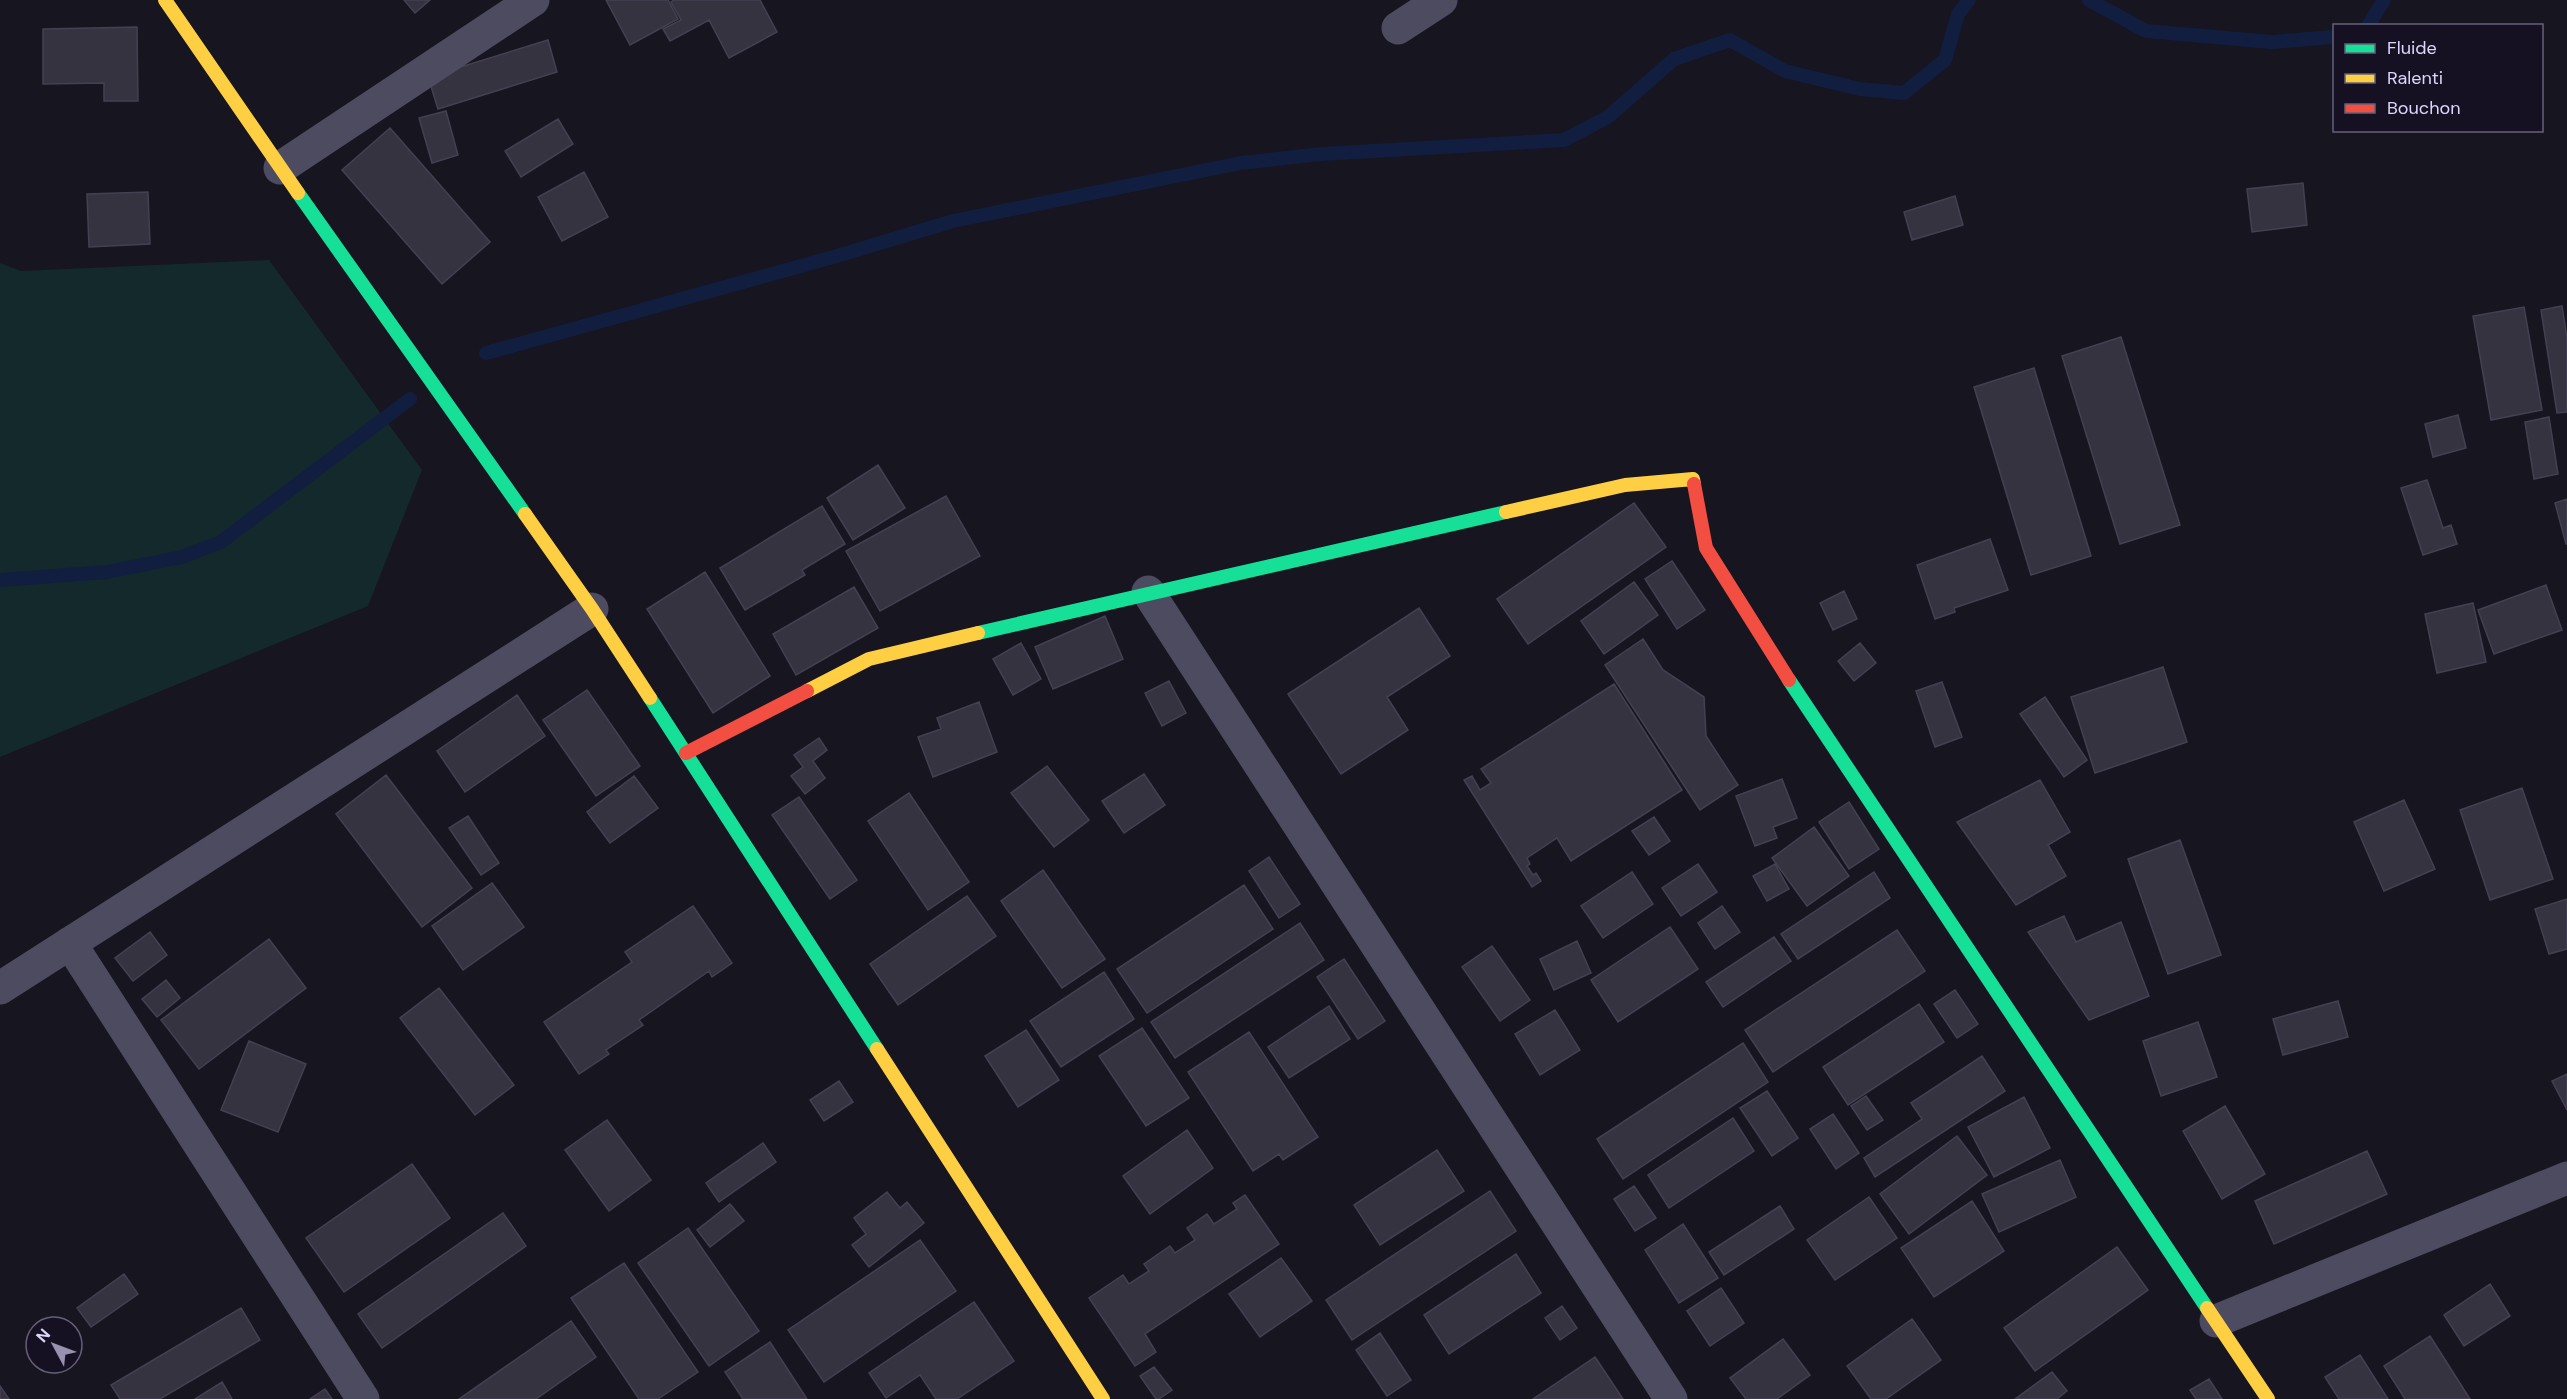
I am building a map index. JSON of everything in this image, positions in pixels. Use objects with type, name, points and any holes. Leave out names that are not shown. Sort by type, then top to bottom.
[{"type":"street","points":[[165,0],[280,168],[592,609],[1103,1399]]},
{"type":"street","points":[[280,168],[533,0]]},
{"type":"street","points":[[1398,28],[1441,0]]},
{"type":"street","points":[[686,753],[869,659],[1148,592],[1625,485],[1693,479],[1706,548],[1794,688],[2268,1399]]},
{"type":"street","points":[[1148,592],[1671,1399]]},
{"type":"street","points":[[0,988],[592,609]]},
{"type":"street","points":[[70,944],[363,1399]]},
{"type":"street","points":[[2216,1321],[2567,1178]]},
{"type":"green space","points":[[269,260],[422,470],[368,606],[0,757],[0,263],[21,271]]},
{"type":"building","points":[[404,0],[430,0],[415,13]]},
{"type":"building","points":[[606,0],[668,0],[678,19],[630,45]]},
{"type":"building","points":[[674,0],[760,0],[777,32],[729,58],[709,20],[670,41],[663,29],[681,20],[671,2]]},
{"type":"building","points":[[137,27],[138,101],[104,101],[104,83],[43,84],[43,29]]},
{"type":"building","points":[[548,40],[557,72],[438,109],[428,77]]},
{"type":"building","points":[[446,111],[458,155],[432,163],[419,118]]},
{"type":"building","points":[[558,119],[573,144],[521,177],[505,151]]},
{"type":"building","points":[[390,128],[490,242],[442,284],[342,170]]},
{"type":"building","points":[[584,172],[608,217],[562,241],[538,197]]},
{"type":"building","points":[[2303,183],[2307,225],[2252,232],[2247,189]]},
{"type":"building","points":[[148,192],[150,244],[89,247],[87,194]]},
{"type":"building","points":[[1955,196],[1963,225],[1912,240],[1904,212]]},
{"type":"building","points":[[2562,306],[2567,338],[2567,412],[2557,413],[2541,310]]},
{"type":"building","points":[[2524,307],[2542,410],[2491,420],[2473,316]]},
{"type":"building","points":[[2121,337],[2180,525],[2120,544],[2062,356]]},
{"type":"building","points":[[2034,368],[2091,556],[2031,575],[1974,387]]},
{"type":"building","points":[[2458,415],[2466,448],[2433,457],[2425,424]]},
{"type":"building","points":[[2549,417],[2558,474],[2534,479],[2525,422]]},
{"type":"building","points":[[878,465],[905,508],[853,540],[827,498]]},
{"type":"building","points":[[2427,480],[2443,528],[2451,525],[2457,544],[2423,555],[2401,488]]},
{"type":"building","points":[[946,496],[980,556],[880,611],[846,551]]},
{"type":"building","points":[[2567,499],[2567,544],[2566,544],[2555,503]]},
{"type":"building","points":[[1634,503],[1666,547],[1528,644],[1497,599]]},
{"type":"building","points":[[822,506],[845,544],[802,570],[805,575],[745,610],[720,568]]},
{"type":"building","points":[[1990,539],[2008,590],[1954,608],[1955,612],[1935,619],[1917,565]]},
{"type":"building","points":[[1672,561],[1705,610],[1677,629],[1645,579]]},
{"type":"building","points":[[705,572],[770,676],[713,713],[647,609]]},
{"type":"building","points":[[1634,582],[1658,615],[1604,654],[1581,621]]},
{"type":"building","points":[[2546,585],[2562,630],[2494,654],[2478,610]]},
{"type":"building","points":[[854,587],[878,628],[796,675],[773,634]]},
{"type":"building","points":[[1844,591],[1857,619],[1833,630],[1820,603]]},
{"type":"building","points":[[2473,603],[2486,662],[2437,673],[2425,614]]},
{"type":"building","points":[[1419,608],[1450,656],[1387,697],[1408,730],[1341,774],[1288,694]]},
{"type":"building","points":[[1105,616],[1123,659],[1053,689],[1035,647]]},
{"type":"building","points":[[1643,639],[1663,670],[1704,697],[1706,736],[1738,785],[1700,810],[1605,665]]},
{"type":"building","points":[[1021,643],[1041,679],[1013,695],[993,659]]},
{"type":"building","points":[[1860,643],[1876,663],[1854,681],[1838,661]]},
{"type":"building","points":[[2163,667],[2187,742],[2095,773],[2071,697]]},
{"type":"building","points":[[1169,681],[1186,713],[1162,726],[1145,693]]},
{"type":"building","points":[[1942,682],[1962,737],[1935,747],[1916,691]]},
{"type":"building","points":[[1614,684],[1682,790],[1571,861],[1557,838],[1527,858],[1530,864],[1527,866],[1533,875],[1536,873],[1541,881],[1532,887],[1464,780],[1472,776],[1480,790],[1491,783],[1481,769]]},
{"type":"building","points":[[587,690],[640,766],[596,796],[543,720]]},
{"type":"building","points":[[517,695],[545,736],[465,792],[437,751]]},
{"type":"building","points":[[2045,697],[2087,760],[2064,777],[2020,714]]},
{"type":"building","points":[[979,702],[997,752],[933,777],[918,737],[941,729],[937,718]]},
{"type":"building","points":[[819,738],[827,750],[813,761],[825,778],[805,794],[791,776],[803,767],[794,755]]},
{"type":"building","points":[[1047,766],[1089,820],[1054,847],[1011,793]]},
{"type":"building","points":[[1144,774],[1165,805],[1124,833],[1102,801]]},
{"type":"building","points":[[386,775],[472,888],[422,927],[336,814]]},
{"type":"building","points":[[634,776],[658,808],[610,843],[587,812]]},
{"type":"building","points":[[1782,779],[1797,818],[1773,827],[1777,838],[1755,846],[1736,796]]},
{"type":"building","points":[[2040,780],[2070,832],[2048,845],[2066,876],[2016,905],[1957,822]]},
{"type":"building","points":[[2522,788],[2553,879],[2490,900],[2460,810]]},
{"type":"building","points":[[909,793],[969,882],[928,910],[868,821]]},
{"type":"building","points":[[799,797],[857,880],[830,899],[772,815]]},
{"type":"building","points":[[2404,800],[2435,869],[2384,891],[2354,822]]},
{"type":"building","points":[[1849,802],[1879,849],[1849,869],[1819,822]]},
{"type":"building","points":[[468,816],[499,863],[481,875],[449,828]]},
{"type":"building","points":[[1654,817],[1670,841],[1649,855],[1632,831]]},
{"type":"building","points":[[1814,827],[1849,876],[1807,906],[1772,858]]},
{"type":"building","points":[[2180,840],[2221,955],[2168,974],[2128,859]]},
{"type":"building","points":[[1269,857],[1300,904],[1279,918],[1249,871]]},
{"type":"building","points":[[1698,864],[1717,892],[1681,916],[1662,888]]},
{"type":"building","points":[[1775,864],[1789,889],[1767,901],[1753,876]]},
{"type":"building","points":[[1043,870],[1105,959],[1062,988],[1001,901]]},
{"type":"building","points":[[1632,872],[1653,904],[1603,938],[1581,906]]},
{"type":"building","points":[[1874,872],[1890,898],[1798,959],[1781,934]]},
{"type":"building","points":[[492,883],[524,927],[463,970],[432,926]]},
{"type":"building","points":[[1244,885],[1273,929],[1147,1013],[1117,969]]},
{"type":"building","points":[[967,896],[996,936],[898,1005],[870,964]]},
{"type":"building","points":[[2567,899],[2567,949],[2549,954],[2535,909]]},
{"type":"building","points":[[693,906],[732,963],[712,977],[709,971],[639,1020],[643,1025],[606,1050],[609,1054],[579,1074],[544,1022],[632,962],[625,952]]},
{"type":"building","points":[[1722,906],[1740,932],[1715,949],[1698,923]]},
{"type":"building","points":[[2064,916],[2076,942],[2121,922],[2149,996],[2089,1020],[2028,932]]},
{"type":"building","points":[[1300,923],[1324,960],[1175,1058],[1151,1022]]},
{"type":"building","points":[[1670,927],[1698,969],[1618,1022],[1591,980]]},
{"type":"building","points":[[1897,930],[1925,971],[1773,1072],[1745,1030]]},
{"type":"building","points":[[150,932],[167,955],[133,981],[115,958]]},
{"type":"building","points":[[1774,937],[1791,961],[1723,1007],[1706,982]]},
{"type":"building","points":[[269,939],[306,988],[199,1069],[161,1020]]},
{"type":"building","points":[[1577,941],[1591,973],[1554,990],[1540,959]]},
{"type":"building","points":[[1492,946],[1530,1000],[1500,1021],[1462,967]]},
{"type":"building","points":[[1344,959],[1385,1021],[1358,1039],[1317,977]]},
{"type":"building","points":[[1104,972],[1134,1019],[1061,1067],[1030,1021]]},
{"type":"building","points":[[166,980],[180,998],[157,1017],[142,999]]},
{"type":"building","points":[[439,988],[514,1085],[475,1115],[400,1018]]},
{"type":"building","points":[[1955,990],[1978,1024],[1957,1038],[1934,1004]]},
{"type":"building","points":[[2338,1001],[2348,1037],[2283,1055],[2273,1019]]},
{"type":"building","points":[[1919,1004],[1944,1042],[1848,1105],[1823,1067]]},
{"type":"building","points":[[1329,1006],[1350,1039],[1289,1078],[1268,1047]]},
{"type":"building","points":[[1555,1010],[1580,1050],[1540,1075],[1515,1034]]},
{"type":"building","points":[[2198,1022],[2217,1077],[2161,1096],[2143,1041]]},
{"type":"building","points":[[1142,1028],[1189,1098],[1146,1126],[1099,1056]]},
{"type":"building","points":[[1026,1030],[1059,1080],[1018,1107],[985,1056]]},
{"type":"building","points":[[1249,1032],[1318,1137],[1283,1160],[1279,1154],[1253,1171],[1188,1072]]},
{"type":"building","points":[[249,1041],[306,1064],[278,1132],[221,1110]]},
{"type":"building","points":[[1743,1043],[1768,1082],[1623,1179],[1597,1139]]},
{"type":"building","points":[[1982,1056],[2005,1091],[1875,1177],[1864,1158],[1922,1119],[1911,1103]]},
{"type":"building","points":[[2567,1074],[2567,1110],[2552,1081]]},
{"type":"building","points":[[839,1081],[853,1102],[824,1121],[810,1100]]},
{"type":"building","points":[[1767,1091],[1798,1138],[1772,1156],[1740,1108]]},
{"type":"building","points":[[1866,1096],[1883,1120],[1867,1130],[1851,1106]]},
{"type":"building","points":[[2024,1097],[2050,1148],[1994,1177],[1968,1127]]},
{"type":"building","points":[[2225,1106],[2265,1174],[2222,1199],[2183,1131]]},
{"type":"building","points":[[1833,1114],[1859,1153],[1836,1169],[1810,1129]]},
{"type":"building","points":[[1733,1118],[1754,1151],[1669,1208],[1648,1175]]},
{"type":"building","points":[[607,1120],[651,1180],[609,1211],[565,1150]]},
{"type":"building","points":[[1187,1130],[1213,1168],[1150,1214],[1123,1176]]},
{"type":"building","points":[[1957,1136],[1987,1175],[1909,1234],[1880,1194]]},
{"type":"building","points":[[763,1143],[776,1162],[719,1202],[706,1183]]},
{"type":"building","points":[[1437,1150],[1464,1191],[1380,1245],[1354,1205]]},
{"type":"building","points":[[2367,1151],[2387,1194],[2274,1244],[2255,1201]]},
{"type":"building","points":[[2060,1160],[2076,1197],[1999,1232],[1982,1194]]},
{"type":"building","points":[[412,1164],[450,1218],[344,1292],[306,1238]]},
{"type":"building","points":[[1634,1186],[1656,1218],[1635,1231],[1614,1199]]},
{"type":"building","points":[[1490,1191],[1516,1231],[1352,1340],[1326,1300]]},
{"type":"building","points":[[887,1192],[900,1208],[907,1202],[924,1223],[869,1267],[852,1245],[866,1234],[854,1218]]},
{"type":"building","points":[[1245,1195],[1279,1244],[1145,1334],[1156,1352],[1135,1366],[1089,1298],[1123,1275],[1129,1284],[1149,1271],[1144,1264],[1170,1246],[1175,1253],[1195,1240],[1187,1228],[1207,1214],[1214,1224],[1237,1209],[1233,1203]]},
{"type":"building","points":[[1869,1197],[1897,1238],[1835,1280],[1807,1240]]},
{"type":"building","points":[[1972,1201],[2004,1251],[1934,1297],[1901,1248]]},
{"type":"building","points":[[730,1204],[744,1221],[710,1247],[697,1230]]},
{"type":"building","points":[[1780,1206],[1794,1229],[1724,1275],[1709,1252]]},
{"type":"building","points":[[503,1213],[526,1246],[382,1348],[358,1314]]},
{"type":"building","points":[[1683,1224],[1718,1278],[1679,1303],[1645,1250]]},
{"type":"building","points":[[688,1228],[759,1331],[709,1366],[638,1263]]},
{"type":"building","points":[[920,1240],[956,1291],[824,1382],[788,1330]]},
{"type":"building","points":[[2117,1247],[2148,1290],[2035,1371],[2004,1328]]},
{"type":"building","points":[[1516,1254],[1541,1293],[1449,1354],[1424,1315]]},
{"type":"building","points":[[1281,1258],[1312,1301],[1260,1337],[1229,1294]]},
{"type":"building","points":[[624,1263],[698,1372],[658,1399],[639,1399],[571,1298]]},
{"type":"building","points":[[124,1274],[138,1294],[91,1327],[77,1308]]},
{"type":"building","points":[[2490,1284],[2510,1316],[2464,1346],[2444,1315]]},
{"type":"building","points":[[1721,1288],[1744,1323],[1710,1346],[1687,1311]]},
{"type":"building","points":[[974,1302],[1014,1361],[957,1399],[936,1399],[920,1375],[886,1398],[869,1373]]},
{"type":"building","points":[[1562,1306],[1577,1328],[1560,1340],[1545,1318]]},
{"type":"building","points":[[241,1308],[260,1340],[160,1399],[120,1399],[111,1385]]},
{"type":"building","points":[[1912,1319],[1941,1360],[1886,1399],[1871,1399],[1847,1366]]},
{"type":"building","points":[[571,1321],[596,1357],[536,1399],[459,1399]]},
{"type":"building","points":[[1380,1333],[1411,1380],[1387,1396],[1356,1350]]},
{"type":"building","points":[[2430,1336],[2470,1399],[2405,1399],[2384,1366]]},
{"type":"building","points":[[1783,1339],[1810,1375],[1777,1399],[1746,1399],[1730,1378]]},
{"type":"building","points":[[770,1342],[807,1399],[743,1399],[725,1372]]},
{"type":"building","points":[[2360,1355],[2388,1399],[2339,1399],[2325,1377]]},
{"type":"building","points":[[1595,1357],[1623,1399],[1533,1399]]},
{"type":"building","points":[[1154,1367],[1172,1390],[1159,1399],[1156,1399],[1140,1376]]},
{"type":"building","points":[[2052,1372],[2067,1391],[2057,1399],[2015,1399]]},
{"type":"building","points":[[2209,1379],[2222,1399],[2196,1399],[2190,1390]]},
{"type":"building","points":[[222,1382],[232,1399],[195,1399]]},
{"type":"building","points":[[0,1386],[9,1399],[0,1399]]},
{"type":"building","points":[[325,1389],[332,1399],[310,1399]]},
{"type":"waterway","points":[[486,353],[837,256],[953,221],[1241,163],[1321,154],[1564,140],[1608,117],[1674,59],[1730,40],[1785,71],[1860,89],[1904,93],[1945,60],[1958,14],[1969,0]]},
{"type":"waterway","points":[[2089,0],[2146,31],[2272,42],[2333,37]]},
{"type":"waterway","points":[[2369,24],[2384,0]]},
{"type":"waterway","points":[[0,580],[107,572],[182,557],[221,542],[410,399]]},
{"type":"traffic: fast","points":[[298,193],[525,514]]},
{"type":"traffic: fast","points":[[978,633],[1506,512]]},
{"type":"traffic: fast","points":[[1789,680],[2207,1308]]},
{"type":"traffic: fast","points":[[650,698],[877,1049]]},
{"type":"traffic: slow","points":[[165,0],[298,193]]},
{"type":"traffic: slow","points":[[1506,512],[1625,485],[1693,479],[1694,484]]},
{"type":"traffic: slow","points":[[525,514],[592,609],[650,698]]},
{"type":"traffic: slow","points":[[807,691],[869,659],[978,633]]},
{"type":"traffic: slow","points":[[877,1049],[1103,1399]]},
{"type":"traffic: slow","points":[[2207,1308],[2268,1399]]},
{"type":"traffic: jam","points":[[1694,484],[1706,548],[1789,680]]},
{"type":"traffic: jam","points":[[686,753],[807,691]]}]
